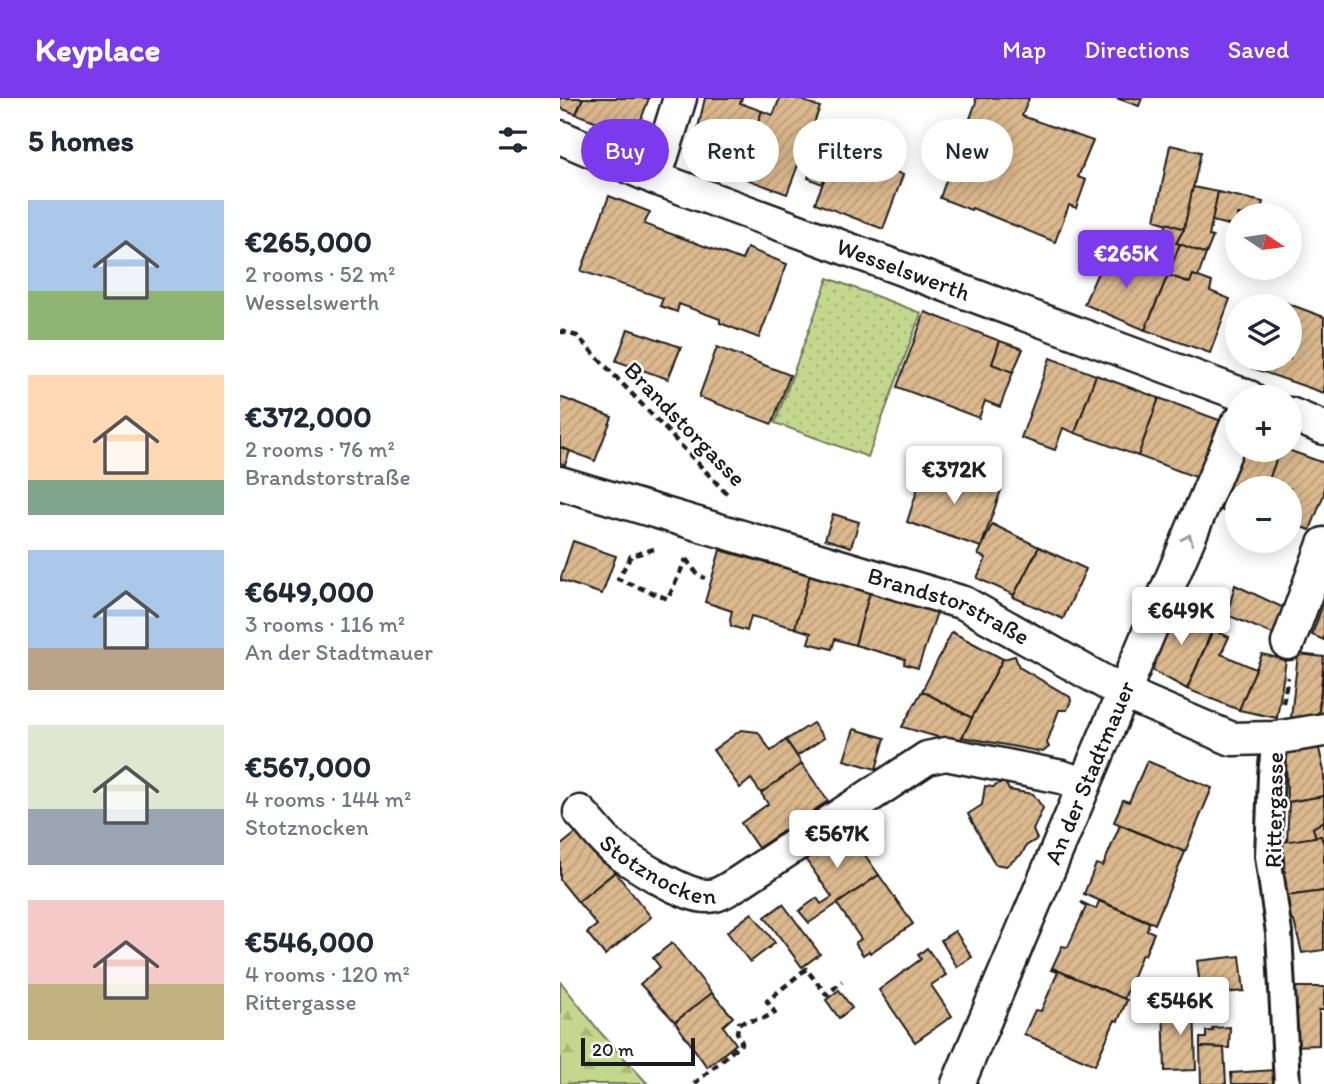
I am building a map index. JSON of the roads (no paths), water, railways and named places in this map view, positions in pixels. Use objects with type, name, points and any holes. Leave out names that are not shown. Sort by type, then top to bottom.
[{"type":"street","points":[[669,133],[680,98]]},
{"type":"street","name":"Wesselswerth","points":[[560,136],[581,145]]},
{"type":"street","name":"Wesselswerth","points":[[666,182],[1225,388]]},
{"type":"street","points":[[1302,419],[1324,428]]},
{"type":"street","name":"An der Stadtmauer","points":[[958,1084],[1225,452]]},
{"type":"street","name":"Brandstorstraße","points":[[560,483],[964,603],[1122,692],[1232,739],[1275,738],[1324,730]]},
{"type":"street","points":[[1288,643],[1324,544]]},
{"type":"street","name":"Rittergasse","points":[[1275,738],[1268,856],[1279,933],[1287,1084]]},
{"type":"street","name":"Stotznocken","points":[[580,812],[613,848],[675,888],[707,897],[717,895],[738,883],[927,758],[946,754],[1062,777],[1083,784]]}]
